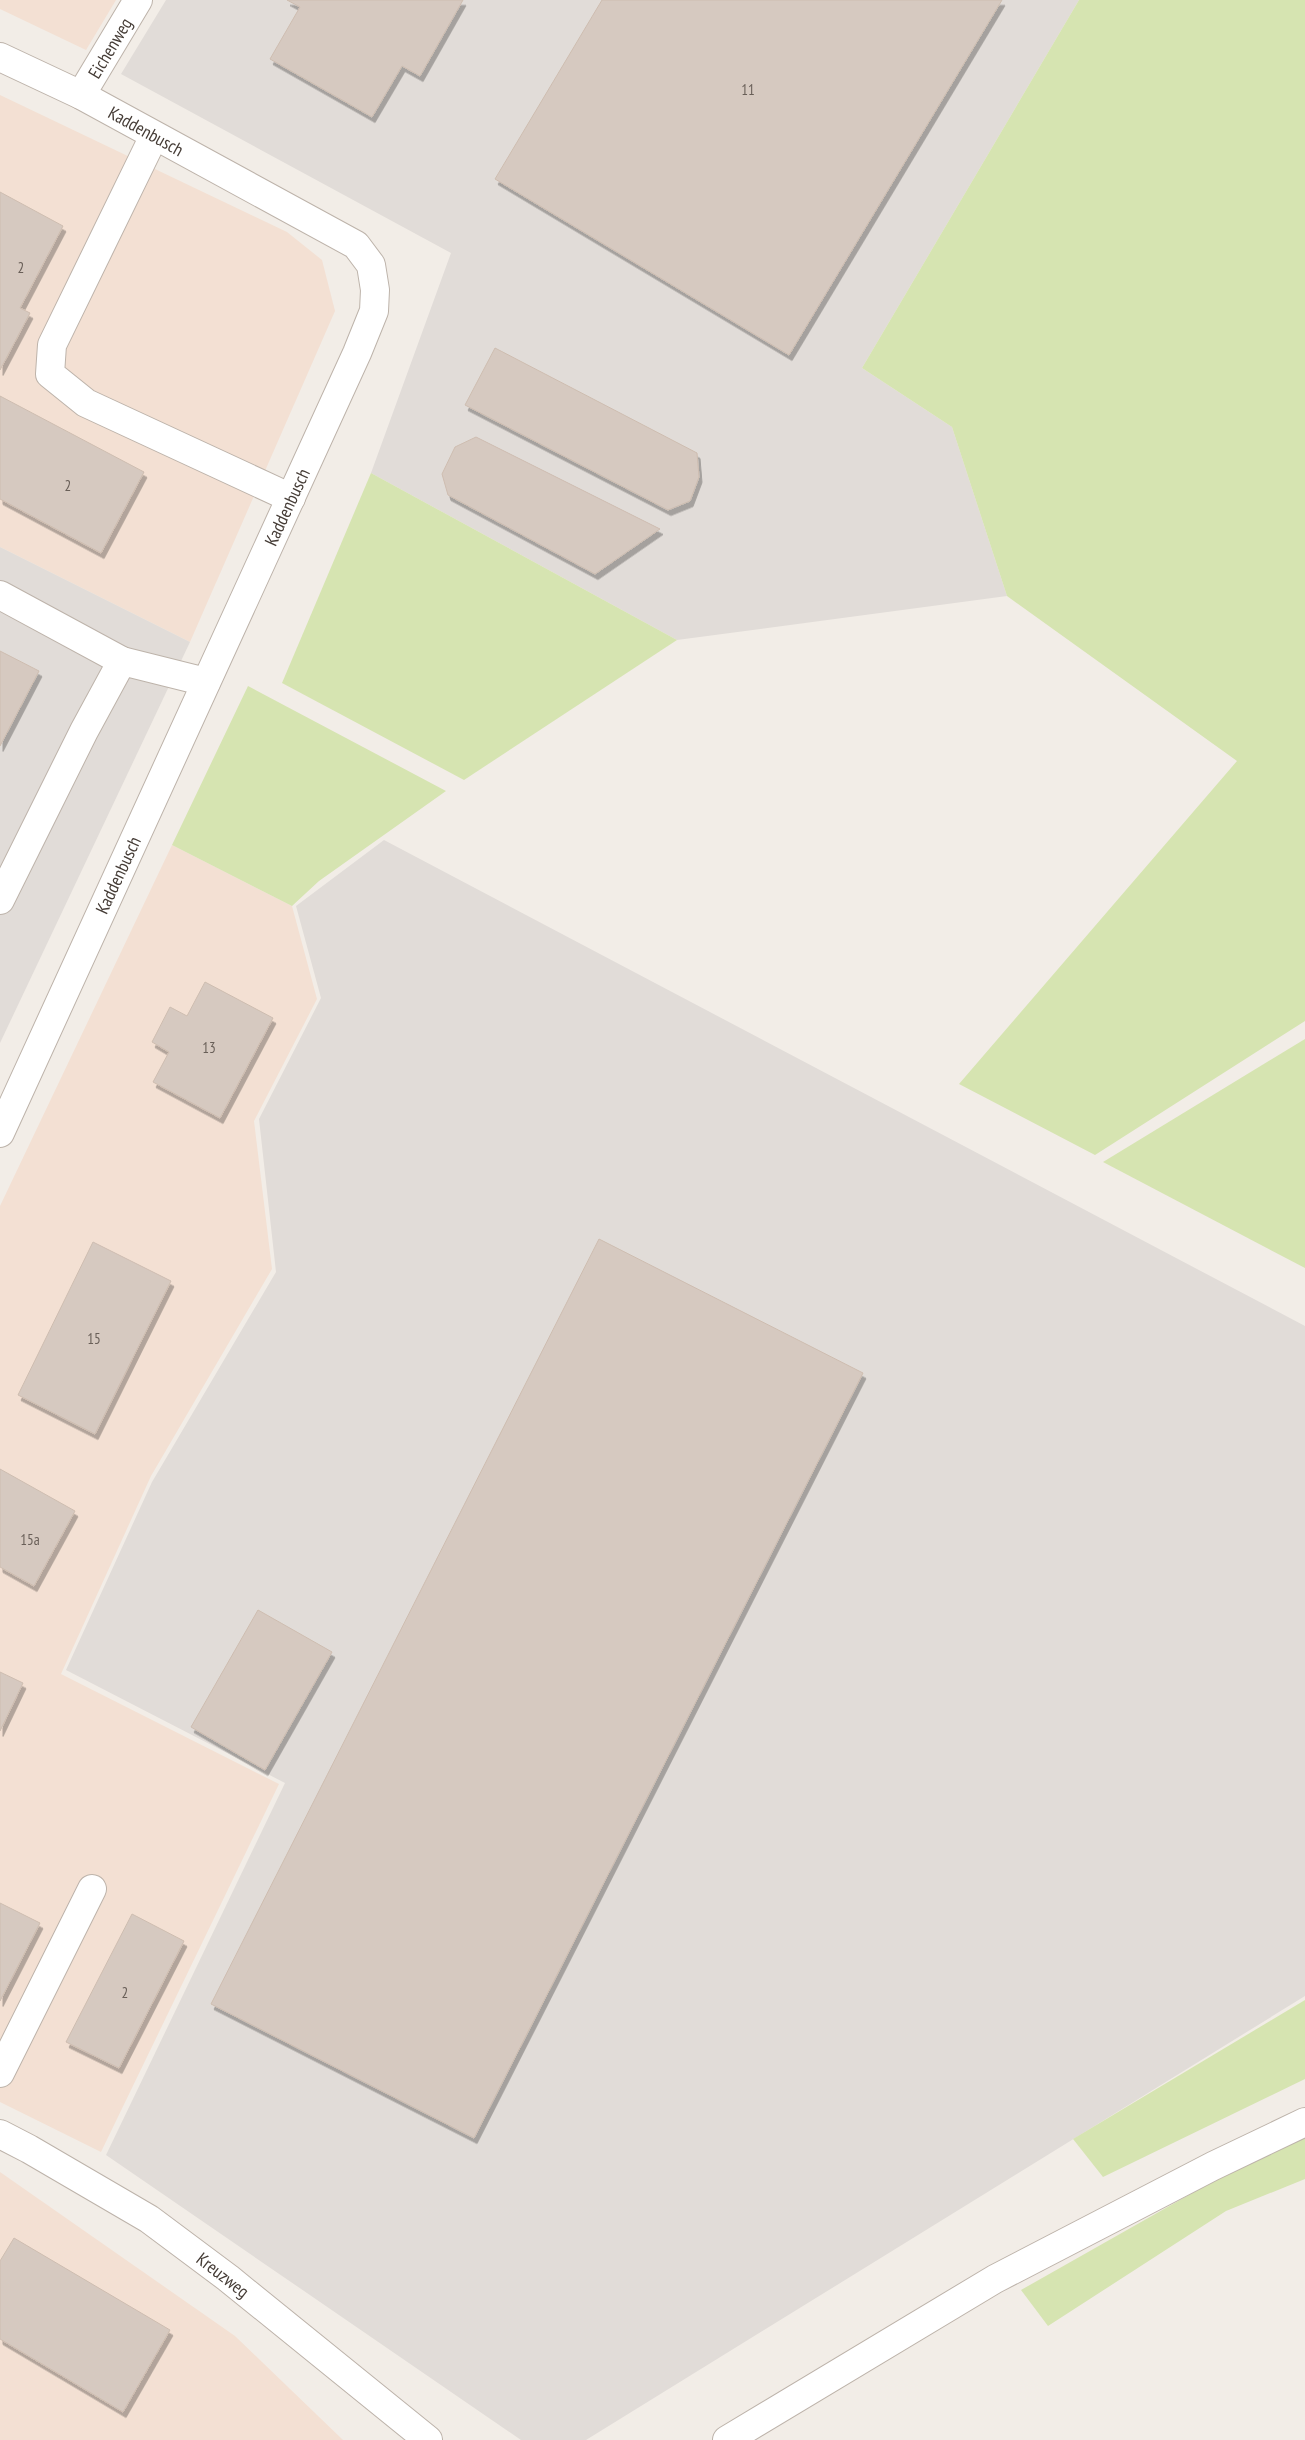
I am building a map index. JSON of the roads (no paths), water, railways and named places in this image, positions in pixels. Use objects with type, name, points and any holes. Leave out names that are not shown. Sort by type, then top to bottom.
[{"type":"street","name":"Eichenweg","points":[[81,95],[138,0]]},
{"type":"street","name":"Kaddenbusch","points":[[0,57],[81,95],[356,245],[371,265],[375,290],[374,311],[291,498],[0,1133]]},
{"type":"street","points":[[154,136],[52,345],[50,374],[86,403],[291,498]]},
{"type":"street","points":[[0,595],[122,661],[206,682]]},
{"type":"street","points":[[0,900],[84,731],[122,661]]},
{"type":"street","points":[[0,2073],[92,1889]]},
{"type":"street","points":[[727,2440],[995,2280],[1213,2166],[1305,2122]]},
{"type":"street","name":"Kreuzweg","points":[[0,2134],[149,2219],[228,2278],[428,2440]]}]
